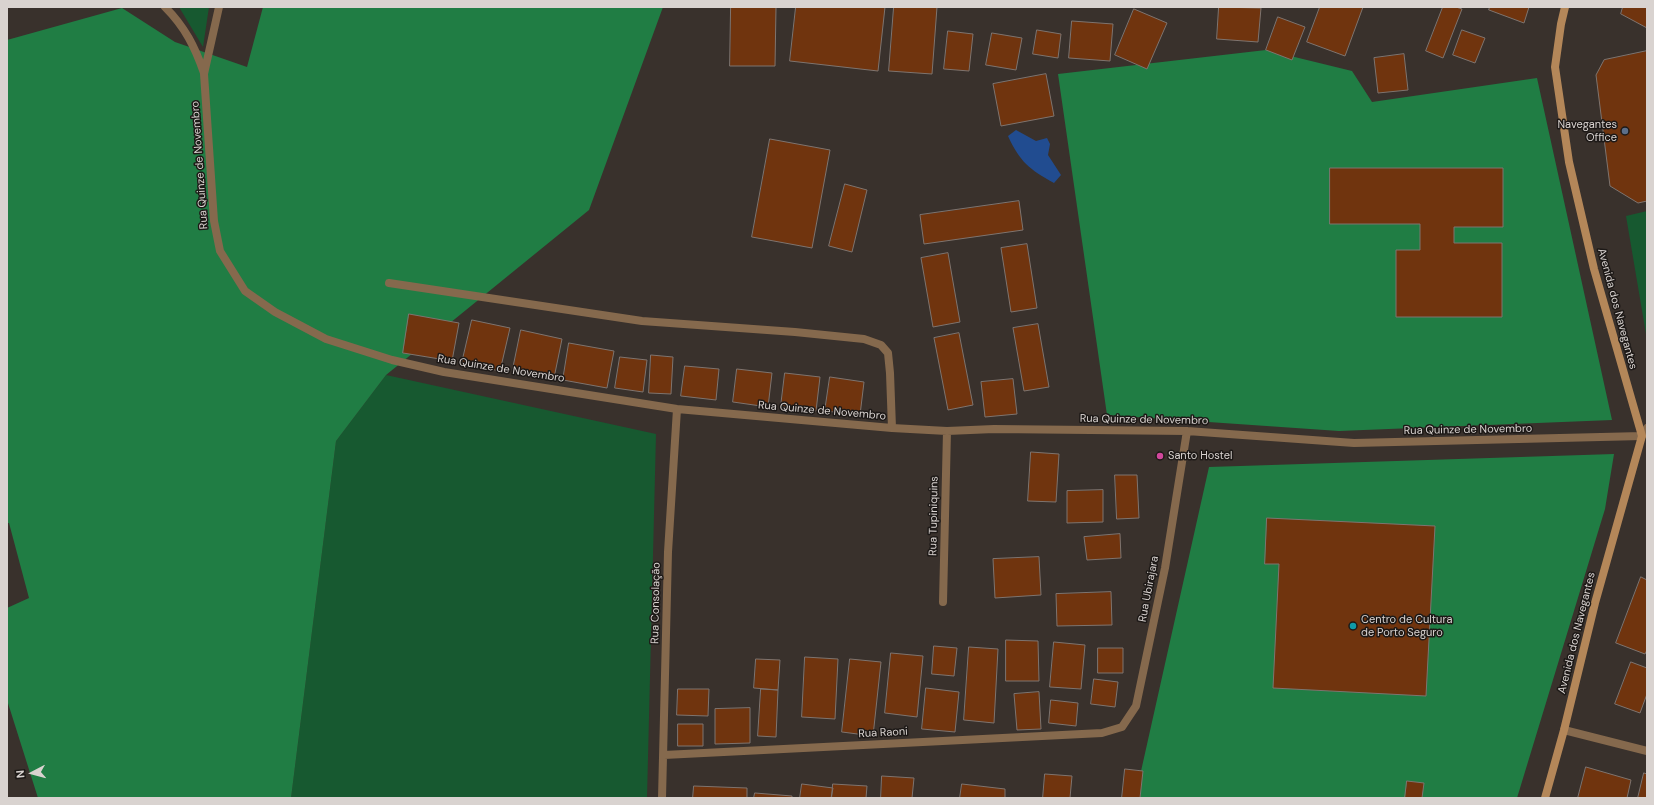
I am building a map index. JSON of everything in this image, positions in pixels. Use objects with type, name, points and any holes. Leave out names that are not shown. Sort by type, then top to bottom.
[{"type":"main road","name":"Avenida dos Navegantes","points":[[1545,798],[1564,730],[1595,604],[1642,436],[1594,269],[1569,162],[1555,67],[1565,7]]},
{"type":"street","points":[[166,7],[175,17],[193,44],[204,74]]},
{"type":"street","points":[[204,74],[219,7]]},
{"type":"street","name":"Rua Quinze de Novembro","points":[[204,74],[214,221],[220,250],[245,291],[275,312],[326,339],[392,360],[444,372],[677,409],[892,428],[947,431],[994,429],[1187,431],[1354,443],[1642,436]]},
{"type":"street","points":[[389,282],[642,321],[795,332],[864,339],[881,345],[888,353],[892,428]]},
{"type":"street","name":"Rua Consolação","points":[[662,798],[668,552],[677,409]]},
{"type":"street","points":[[1642,436],[1647,428]]},
{"type":"street","name":"Rua Tupiniquins","points":[[943,602],[947,431]]},
{"type":"street","name":"Rua Ubirajara","points":[[1102,733],[1122,727],[1136,706],[1165,568],[1187,431]]},
{"type":"street","points":[[1564,730],[1647,751]]},
{"type":"street","name":"Rua Raoni","points":[[664,756],[1102,733]]},
{"type":"green space","points":[[179,7],[209,7],[203,47]]},
{"type":"green space","points":[[263,7],[663,7],[589,210],[386,375],[336,441],[291,798],[38,798],[7,700],[7,608],[29,598],[9,523],[7,523],[7,40],[122,8],[175,42],[247,67]]},
{"type":"green space","points":[[1266,50],[1352,71],[1372,102],[1537,78],[1612,420],[1339,431],[1107,415],[1058,74]]},
{"type":"green space","points":[[1647,211],[1647,340],[1626,216]]},
{"type":"green space","points":[[386,375],[656,434],[647,798],[291,798],[336,441]]},
{"type":"green space","points":[[1614,454],[1605,509],[1517,798],[1135,798],[1209,467]]},
{"type":"water","points":[[1016,130],[1036,141],[1047,138],[1050,144],[1048,155],[1061,175],[1054,183],[1032,169],[1021,159],[1008,136]]},
{"type":"building","points":[[731,7],[776,7],[775,66],[730,66]]},
{"type":"building","points":[[796,7],[885,7],[878,71],[790,61]]},
{"type":"building","points":[[894,7],[937,7],[932,74],[889,71]]},
{"type":"building","points":[[1219,7],[1261,8],[1258,42],[1217,39]]},
{"type":"building","points":[[1320,7],[1363,7],[1345,56],[1307,42]]},
{"type":"building","points":[[1443,7],[1456,7],[1462,9],[1443,58],[1426,51]]},
{"type":"building","points":[[1490,7],[1529,7],[1524,23],[1489,10]]},
{"type":"building","points":[[1623,7],[1647,7],[1647,28],[1621,14]]},
{"type":"building","points":[[1134,9],[1167,23],[1147,69],[1115,55]]},
{"type":"building","points":[[1278,17],[1305,27],[1292,60],[1266,50]]},
{"type":"building","points":[[1072,21],[1113,24],[1110,61],[1069,58]]},
{"type":"building","points":[[1037,30],[1061,34],[1058,58],[1033,54]]},
{"type":"building","points":[[1462,30],[1485,38],[1475,63],[1453,55]]},
{"type":"building","points":[[948,31],[973,34],[969,71],[944,69]]},
{"type":"building","points":[[992,33],[1022,38],[1016,70],[986,65]]},
{"type":"building","name":"Navegantes Office","points":[[1647,51],[1647,201],[1638,203],[1610,186],[1596,75],[1604,60]]},
{"type":"building","points":[[1404,54],[1408,90],[1378,93],[1374,58]]},
{"type":"building","points":[[1046,74],[1054,116],[1001,126],[993,84]]},
{"type":"building","points":[[770,139],[830,150],[812,248],[752,237]]},
{"type":"building","points":[[1330,168],[1503,168],[1503,227],[1454,227],[1454,243],[1502,243],[1502,317],[1396,317],[1396,250],[1420,250],[1420,224],[1330,224]]},
{"type":"building","points":[[845,184],[867,190],[852,252],[829,246]]},
{"type":"building","points":[[1019,201],[1023,230],[924,244],[920,215]]},
{"type":"building","points":[[1027,244],[1037,308],[1011,312],[1001,248]]},
{"type":"building","points":[[948,253],[960,322],[933,327],[921,258]]},
{"type":"building","points":[[409,314],[459,323],[452,361],[403,353]]},
{"type":"building","points":[[472,320],[510,328],[500,371],[462,363]]},
{"type":"building","points":[[1038,324],[1049,387],[1024,391],[1013,328]]},
{"type":"building","points":[[521,330],[562,339],[554,378],[513,369]]},
{"type":"building","points":[[959,333],[973,405],[948,410],[934,338]]},
{"type":"building","points":[[569,343],[614,351],[607,388],[563,380]]},
{"type":"building","points":[[651,355],[673,357],[671,394],[649,393]]},
{"type":"building","points":[[620,357],[647,360],[643,392],[615,388]]},
{"type":"building","points":[[685,366],[719,369],[716,400],[681,396]]},
{"type":"building","points":[[737,369],[772,373],[768,407],[733,402]]},
{"type":"building","points":[[785,373],[820,377],[816,411],[781,406]]},
{"type":"building","points":[[830,377],[864,382],[860,415],[825,411]]},
{"type":"building","points":[[1013,379],[1017,414],[985,417],[981,382]]},
{"type":"building","points":[[1031,452],[1059,454],[1056,502],[1028,501]]},
{"type":"building","points":[[1115,475],[1137,475],[1139,518],[1117,519]]},
{"type":"building","points":[[1103,490],[1103,522],[1067,523],[1067,491]]},
{"type":"building","name":"Centro de Cultura de Porto Seguro","points":[[1267,518],[1435,526],[1426,696],[1273,688],[1279,564],[1265,564]]},
{"type":"building","points":[[1120,534],[1121,558],[1087,560],[1084,537]]},
{"type":"building","points":[[1039,557],[1041,595],[995,598],[993,559]]},
{"type":"building","points":[[1641,577],[1647,580],[1647,650],[1645,654],[1616,643]]},
{"type":"building","points":[[1111,592],[1112,625],[1057,626],[1056,594]]},
{"type":"building","points":[[1006,640],[1038,641],[1039,681],[1006,681]]},
{"type":"building","points":[[1054,642],[1085,645],[1081,689],[1050,687]]},
{"type":"building","points":[[934,646],[957,648],[954,676],[932,674]]},
{"type":"building","points":[[969,647],[998,649],[994,723],[964,720]]},
{"type":"building","points":[[1098,648],[1123,648],[1123,673],[1098,673]]},
{"type":"building","points":[[891,653],[923,656],[917,717],[885,713]]},
{"type":"building","points":[[805,657],[838,659],[835,719],[802,717]]},
{"type":"building","points":[[756,659],[780,660],[778,690],[754,688]]},
{"type":"building","points":[[850,659],[881,662],[873,736],[842,732]]},
{"type":"building","points":[[1631,662],[1647,668],[1647,694],[1640,713],[1615,704]]},
{"type":"building","points":[[1094,679],[1118,682],[1115,707],[1091,704]]},
{"type":"building","points":[[926,688],[959,692],[955,732],[922,729]]},
{"type":"building","points":[[678,689],[709,689],[708,716],[677,715]]},
{"type":"building","points":[[761,689],[778,690],[776,737],[758,736]]},
{"type":"building","points":[[1039,692],[1041,729],[1017,730],[1014,694]]},
{"type":"building","points":[[1051,700],[1078,703],[1076,726],[1049,723]]},
{"type":"building","points":[[750,708],[750,743],[715,744],[715,709]]},
{"type":"building","points":[[678,724],[703,724],[703,746],[678,746]]},
{"type":"building","points":[[1586,767],[1631,780],[1627,798],[1578,798]]},
{"type":"building","points":[[1125,769],[1143,771],[1140,798],[1122,798]]},
{"type":"building","points":[[1644,773],[1647,774],[1647,798],[1638,798]]},
{"type":"building","points":[[1045,774],[1072,776],[1070,798],[1043,798]]},
{"type":"building","points":[[882,776],[914,778],[912,798],[881,798]]},
{"type":"building","points":[[1407,781],[1424,783],[1422,798],[1405,798]]},
{"type":"building","points":[[802,784],[833,788],[831,798],[800,798]]},
{"type":"building","points":[[833,784],[867,786],[866,798],[832,798]]},
{"type":"building","points":[[962,784],[1005,789],[1005,798],[960,798]]},
{"type":"building","points":[[694,786],[747,788],[747,798],[693,798]]},
{"type":"building","points":[[755,793],[792,796],[792,798],[754,798]]},
{"type":"place","name":"Navegantes Office","points":[[1625,131]]},
{"type":"place","name":"Santo Hostel","points":[[1160,456]]},
{"type":"place","name":"Centro de Cultura de Porto Seguro","points":[[1353,626]]}]
